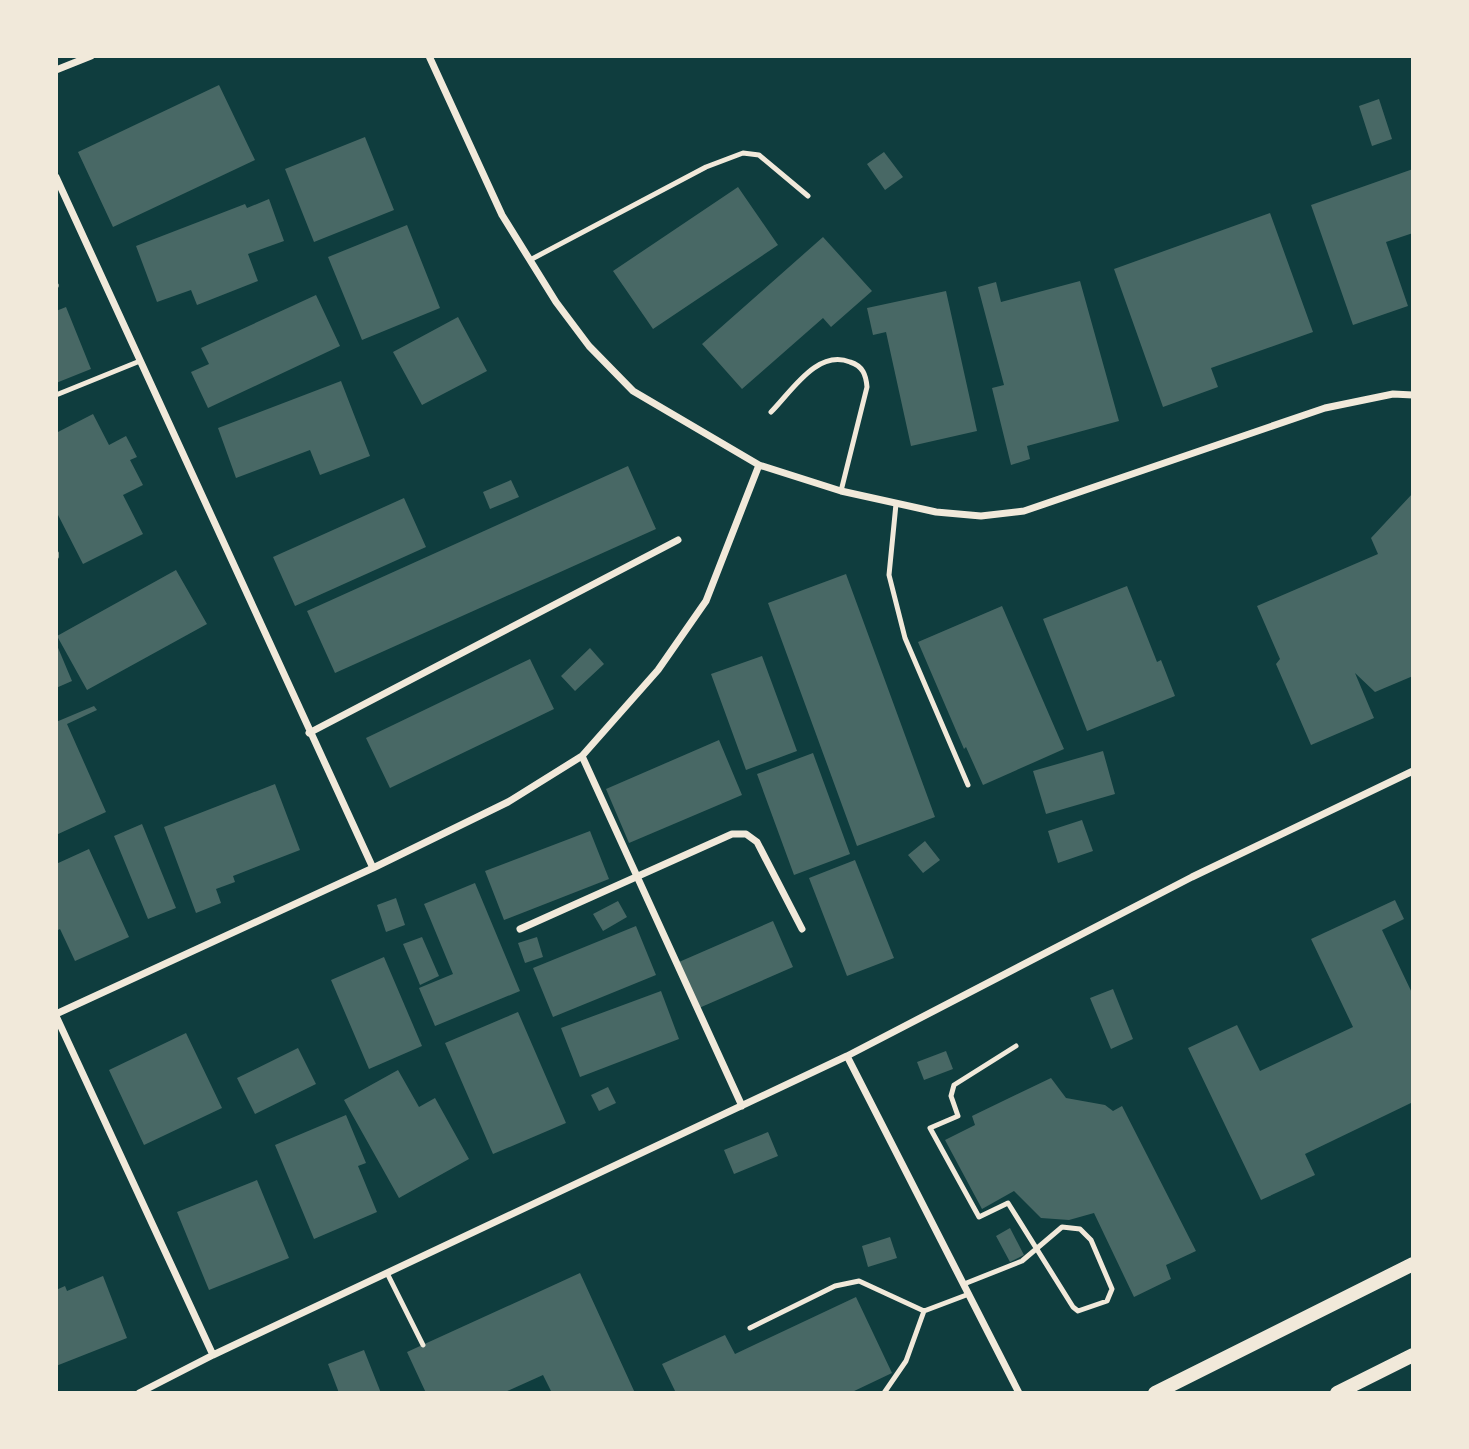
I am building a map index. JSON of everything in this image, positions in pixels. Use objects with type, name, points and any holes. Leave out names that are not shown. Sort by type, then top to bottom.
[{"type":"main road","points":[[1155,1393],[1413,1264]]},
{"type":"main road","points":[[1337,1393],[1413,1355]]},
{"type":"street","points":[[56,70],[91,56]]},
{"type":"street","points":[[429,56],[502,215],[556,302],[589,346],[633,391],[759,465],[841,491],[897,504],[936,512],[981,516],[1024,511],[1325,408],[1394,394],[1413,395]]},
{"type":"street","points":[[56,177],[373,868]]},
{"type":"street","points":[[213,1355],[56,1015],[373,868],[508,802],[582,756],[658,670],[706,601],[759,465]]},
{"type":"street","points":[[309,733],[678,540]]},
{"type":"street","points":[[582,756],[742,1106]]},
{"type":"street","points":[[139,1393],[213,1355],[847,1056],[1192,877],[1413,771]]},
{"type":"street","points":[[520,929],[732,834],[746,834],[757,842],[803,929]]},
{"type":"street","points":[[847,1056],[1019,1393]]},
{"type":"lane","points":[[530,260],[706,167],[743,153],[759,155],[808,196]]},
{"type":"lane","points":[[771,412],[824,360],[839,358],[856,364],[866,374],[867,387],[841,491]]},
{"type":"lane","points":[[56,395],[141,361]]},
{"type":"lane","points":[[897,504],[889,575],[905,638],[968,785]]},
{"type":"lane","points":[[964,1284],[1022,1261],[1038,1249],[1062,1227],[1080,1229],[1091,1240],[1112,1289],[1111,1296],[1107,1301],[1078,1311],[1073,1307],[1038,1249],[1008,1203],[979,1217],[930,1128],[958,1116],[951,1096],[954,1085],[1016,1046]]},
{"type":"lane","points":[[387,1273],[423,1345]]},
{"type":"lane","points":[[750,1328],[835,1286],[859,1281],[924,1311],[969,1294]]},
{"type":"lane","points":[[884,1393],[906,1361],[924,1311]]},
{"type":"building","points":[[219,85],[255,160],[113,227],[78,152]]},
{"type":"building","points":[[1379,99],[1392,139],[1372,146],[1359,106]]},
{"type":"building","points":[[365,137],[394,210],[314,242],[285,169]]},
{"type":"building","points":[[884,152],[903,177],[885,190],[867,164]]},
{"type":"building","points":[[1413,169],[1413,233],[1386,242],[1408,306],[1353,325],[1311,205]]},
{"type":"building","points":[[738,187],[778,245],[653,329],[613,271]]},
{"type":"building","points":[[269,199],[284,241],[248,254],[258,281],[197,305],[191,290],[157,302],[136,246],[245,204],[247,208]]},
{"type":"building","points":[[1270,213],[1313,332],[1211,368],[1218,387],[1163,407],[1114,269]]},
{"type":"building","points":[[407,225],[440,308],[362,340],[328,257]]},
{"type":"building","points":[[823,237],[872,291],[831,327],[823,318],[742,389],[702,344]]},
{"type":"building","points":[[1080,281],[1119,421],[1027,446],[1030,459],[1011,465],[992,388],[1004,385],[978,287],[996,282],[1001,302]]},
{"type":"building","points":[[946,291],[977,431],[911,446],[886,332],[873,335],[867,308]]},
{"type":"building","points":[[316,295],[340,346],[208,408],[191,372],[209,364],[201,348]]},
{"type":"building","points":[[66,307],[91,369],[56,383],[56,311]]},
{"type":"building","points":[[458,317],[487,371],[422,405],[393,352]]},
{"type":"building","points":[[341,381],[370,456],[320,475],[310,450],[236,478],[218,428]]},
{"type":"building","points":[[93,414],[109,445],[126,436],[137,457],[130,460],[143,485],[123,495],[143,534],[83,564],[56,511],[56,433]]},
{"type":"building","points":[[628,466],[656,529],[335,673],[307,611]]},
{"type":"building","points":[[511,480],[519,497],[490,509],[483,492]]},
{"type":"building","points":[[1413,493],[1413,676],[1375,692],[1355,673],[1374,718],[1311,745],[1276,664],[1280,659],[1257,606],[1378,554],[1371,538]]},
{"type":"building","points":[[404,498],[426,547],[295,606],[273,557]]},
{"type":"building","points":[[176,570],[207,624],[87,690],[57,636]]},
{"type":"building","points":[[846,574],[935,817],[857,846],[768,603]]},
{"type":"building","points":[[1127,586],[1157,662],[1161,660],[1175,696],[1087,731],[1043,619]]},
{"type":"building","points":[[1002,606],[1064,749],[983,785],[966,747],[964,749],[918,642]]},
{"type":"building","points":[[56,643],[72,681],[56,688]]},
{"type":"building","points":[[590,648],[604,664],[575,691],[561,676]]},
{"type":"building","points":[[762,656],[797,751],[746,770],[711,674]]},
{"type":"building","points":[[530,659],[554,709],[390,788],[366,738]]},
{"type":"building","points":[[94,706],[97,710],[67,724],[106,812],[56,835],[56,722]]},
{"type":"building","points":[[719,740],[742,795],[629,843],[606,789]]},
{"type":"building","points":[[1103,751],[1115,794],[1046,814],[1033,771]]},
{"type":"building","points":[[813,753],[850,854],[794,875],[757,774]]},
{"type":"building","points":[[275,784],[300,850],[233,876],[235,882],[216,889],[221,903],[196,913],[164,827]]},
{"type":"building","points":[[1082,820],[1093,851],[1058,863],[1048,831]]},
{"type":"building","points":[[142,824],[176,908],[148,919],[114,836]]},
{"type":"building","points":[[590,831],[609,879],[504,920],[485,871]]},
{"type":"building","points":[[925,841],[940,860],[923,873],[908,855]]},
{"type":"building","points":[[89,849],[129,937],[75,961],[60,929],[56,931],[56,864]]},
{"type":"building","points":[[855,860],[894,958],[847,976],[809,878]]},
{"type":"building","points":[[475,883],[520,991],[435,1026],[419,988],[453,974],[424,904]]},
{"type":"building","points":[[396,898],[405,925],[386,932],[377,905]]},
{"type":"building","points":[[1395,900],[1404,919],[1382,930],[1413,995],[1413,1102],[1305,1154],[1315,1175],[1261,1200],[1188,1048],[1237,1025],[1260,1071],[1353,1027],[1311,939]]},
{"type":"building","points":[[618,901],[627,917],[603,931],[593,914]]},
{"type":"building","points":[[773,921],[793,967],[699,1008],[679,962]]},
{"type":"building","points":[[636,926],[656,975],[553,1017],[533,968]]},
{"type":"building","points":[[422,937],[439,976],[420,985],[403,944]]},
{"type":"building","points":[[537,937],[543,957],[525,963],[518,943]]},
{"type":"building","points":[[384,957],[422,1046],[369,1069],[331,980]]},
{"type":"building","points":[[1113,989],[1133,1039],[1111,1049],[1090,998]]},
{"type":"building","points":[[661,991],[679,1039],[580,1077],[561,1028]]},
{"type":"building","points":[[518,1012],[566,1123],[493,1154],[445,1043]]},
{"type":"building","points":[[186,1033],[222,1108],[144,1145],[109,1070]]},
{"type":"building","points":[[298,1048],[316,1084],[255,1114],[237,1078]]},
{"type":"building","points":[[946,1051],[953,1069],[924,1080],[917,1062]]},
{"type":"building","points":[[398,1070],[419,1107],[435,1098],[469,1159],[399,1198],[344,1100]]},
{"type":"building","points":[[1051,1078],[1066,1098],[1105,1105],[1113,1111],[1122,1106],[1196,1251],[1166,1265],[1171,1279],[1134,1297],[1094,1213],[1069,1220],[1041,1218],[1014,1191],[982,1209],[945,1140],[975,1125],[972,1116]]},
{"type":"building","points":[[608,1087],[616,1103],[599,1111],[591,1095]]},
{"type":"building","points":[[346,1115],[366,1163],[358,1166],[377,1212],[314,1239],[275,1145]]},
{"type":"building","points":[[768,1132],[778,1156],[734,1174],[724,1150]]},
{"type":"building","points":[[257,1180],[289,1258],[209,1290],[177,1212]]},
{"type":"building","points":[[1010,1228],[1024,1255],[1010,1262],[996,1236]]},
{"type":"building","points":[[890,1237],[897,1258],[868,1267],[862,1246]]},
{"type":"building","points":[[580,1273],[635,1393],[552,1393],[543,1375],[503,1393],[426,1393],[407,1352]]},
{"type":"building","points":[[103,1276],[127,1338],[56,1366],[56,1290],[65,1286],[67,1291]]},
{"type":"building","points":[[856,1297],[892,1373],[850,1393],[676,1393],[662,1364],[725,1335],[735,1354]]},
{"type":"building","points":[[364,1350],[381,1393],[339,1393],[328,1364]]}]
